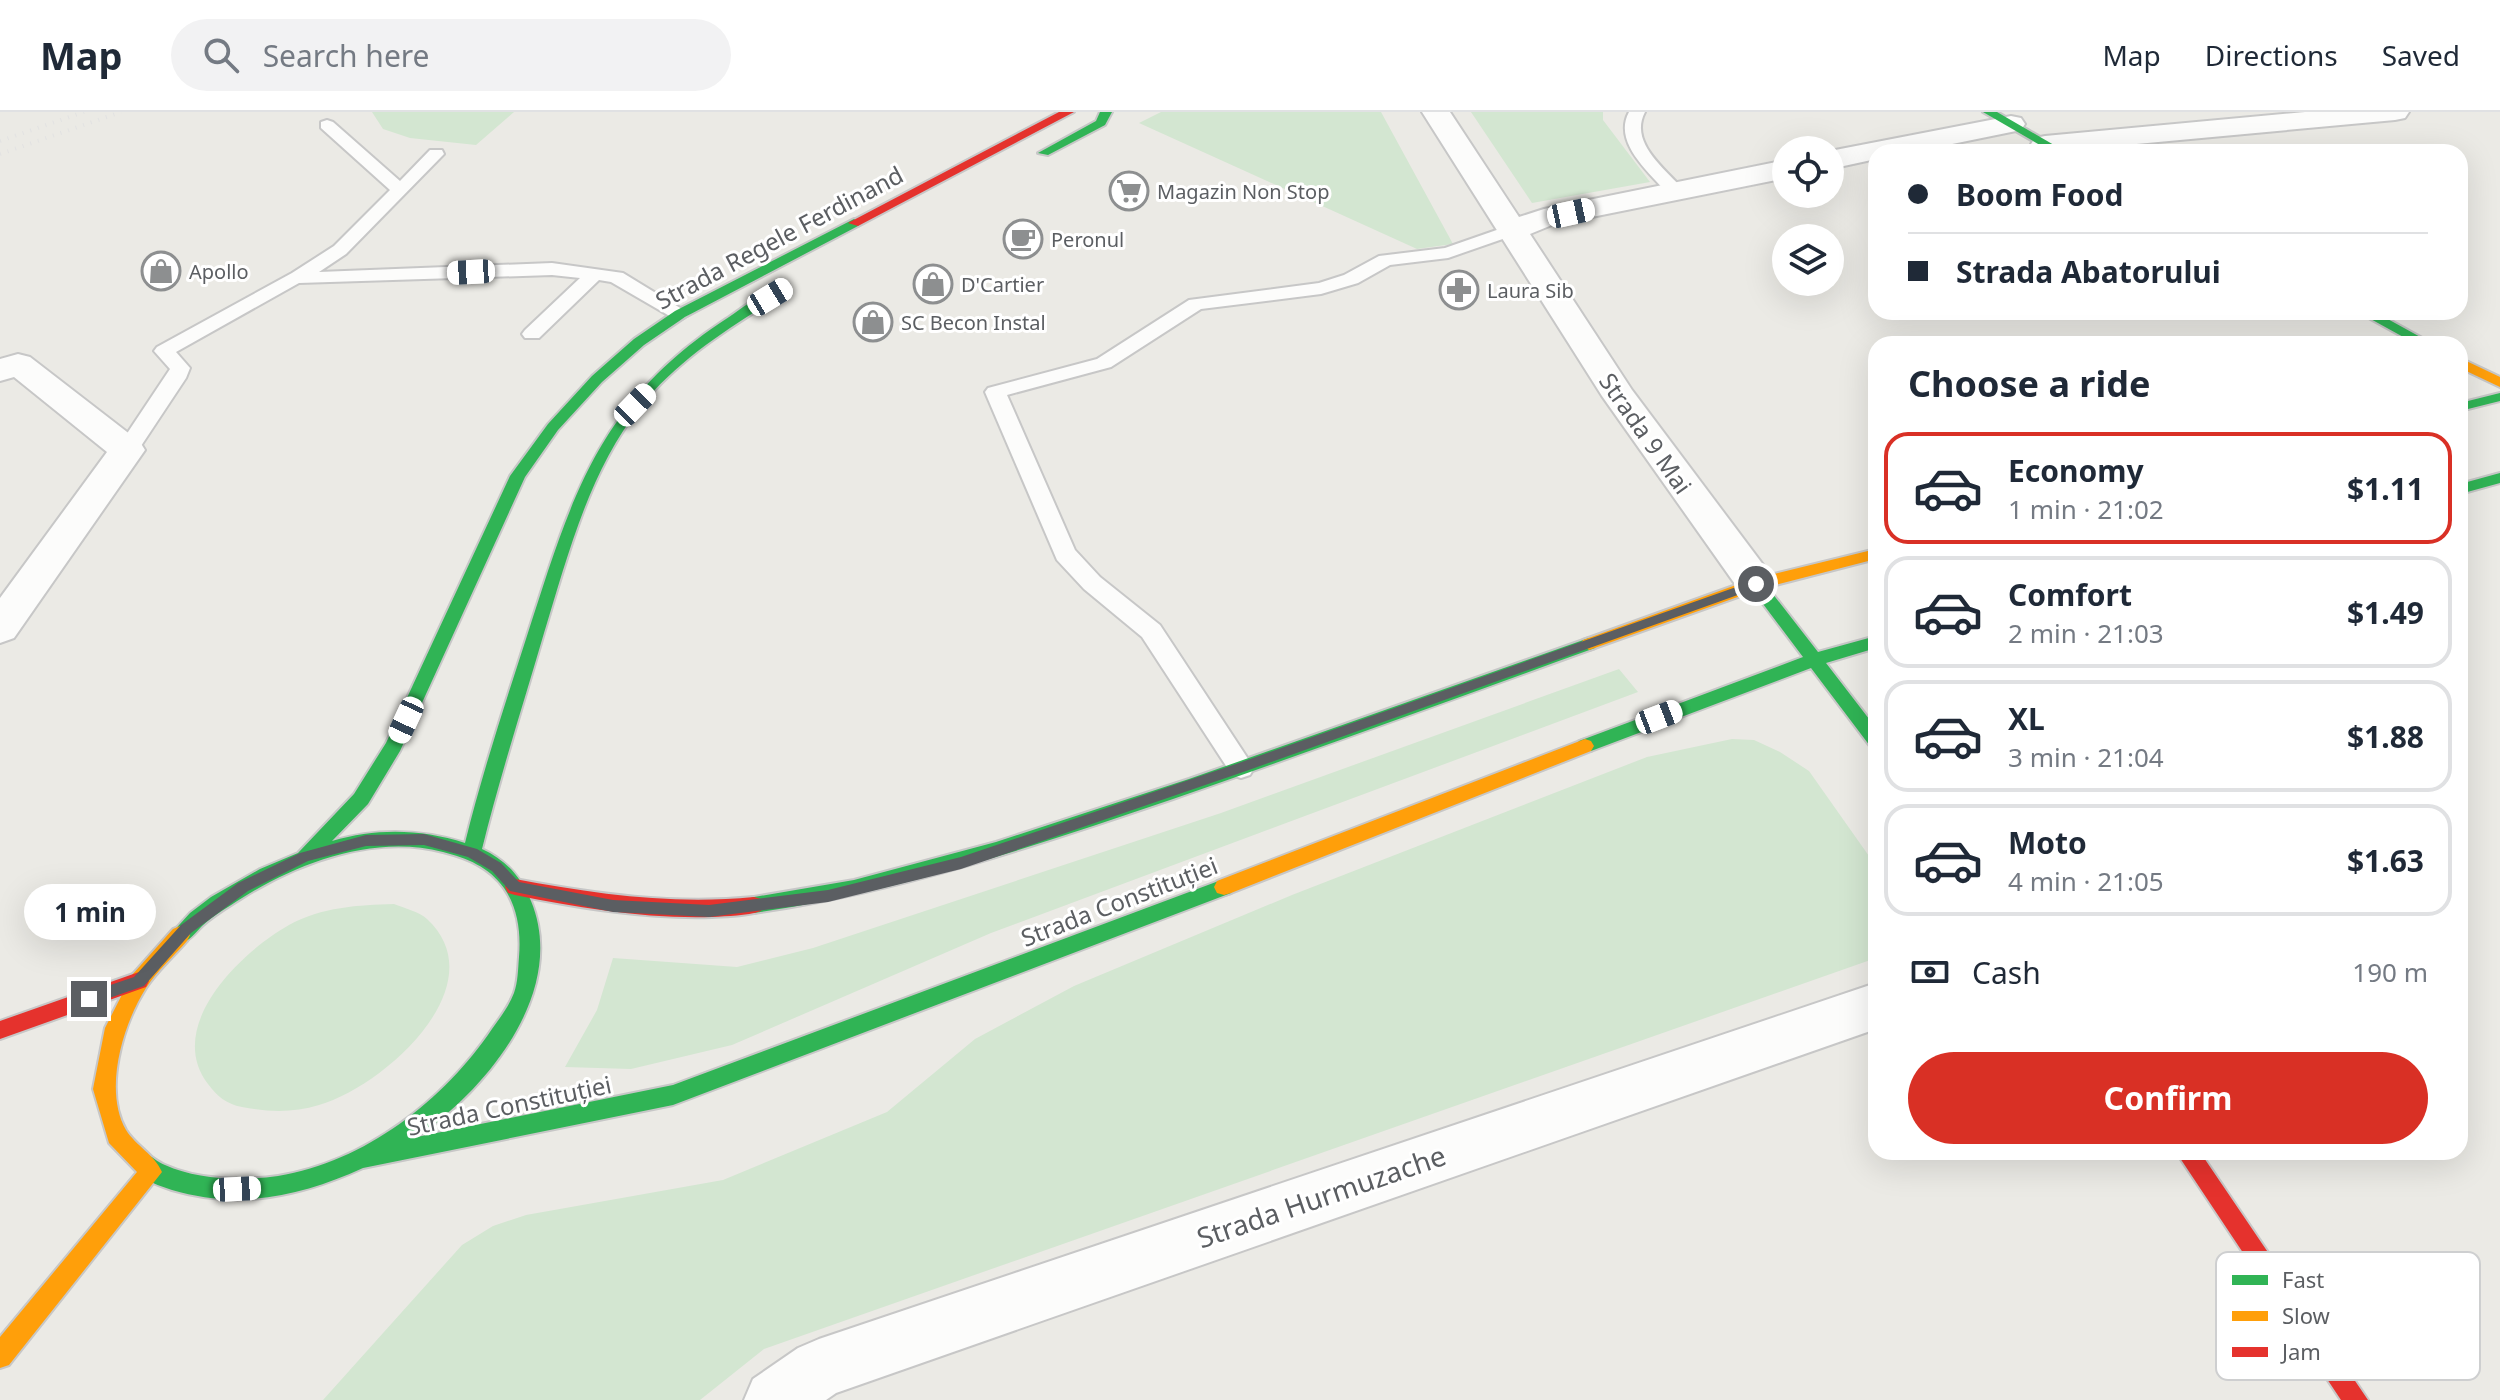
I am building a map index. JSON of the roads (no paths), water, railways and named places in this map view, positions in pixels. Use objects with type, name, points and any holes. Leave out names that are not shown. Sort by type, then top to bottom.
[{"type":"main road","name":"Strada Regele Ferdinand","points":[[305,857],[361,799],[394,746],[518,476],[553,427],[597,379],[639,342],[680,314],[1068,112]]},
{"type":"main road","points":[[1030,160],[1101,123],[1106,112]]},
{"type":"main road","points":[[2000,118],[2046,144]]},
{"type":"main road","name":"Strada Regele Ferdinand","points":[[472,853],[485,792],[572,521],[608,444],[635,405],[665,373],[747,310],[804,277]]},
{"type":"main road","points":[[2380,320],[2411,336]]},
{"type":"main road","points":[[2468,366],[2500,383]]},
{"type":"main road","points":[[2468,405],[2500,397]]},
{"type":"main road","points":[[2468,487],[2500,478]]},
{"type":"main road","points":[[515,887],[613,906],[709,911],[828,896],[961,863],[1241,768],[1756,584],[1868,556]]},
{"type":"main road","name":"Strada 9 Mai","points":[[1756,584],[1868,731]]},
{"type":"main road","name":"Strada Constituției","points":[[365,1158],[673,1095],[1813,660],[1868,644]]},
{"type":"main road","points":[[424,839],[472,853],[497,867],[515,887],[532,934],[525,991],[492,1052],[437,1111],[365,1158],[286,1186],[212,1190],[151,1172],[117,1136],[104,1089],[112,1035],[139,981],[186,929],[243,887],[305,857],[366,841],[424,839]]},
{"type":"main road","points":[[4,1027],[139,981]]},
{"type":"main road","points":[[2192,1160],[2255,1252]]},
{"type":"main road","points":[[0,1356],[151,1172]]},
{"type":"main road","points":[[2342,1380],[2356,1400]]},
{"type":"street","name":"Strada 9 Mai","points":[[1436,112],[1619,396],[1756,584]]},
{"type":"street","points":[[2091,144],[2395,112]]},
{"type":"street","points":[[1895,144],[2000,118]]},
{"type":"street","points":[[1844,157],[1868,151]]},
{"type":"street","points":[[1511,230],[1544,218],[1772,172]]},
{"type":"street","points":[[0,628],[127,450],[6,365]]},
{"type":"street","name":"Strada Hurmuzache","points":[[774,1400],[819,1369],[1868,1009]]},
{"type":"lane","points":[[1637,112],[1633,115],[1630,130],[1639,148],[1676,192]]},
{"type":"lane","points":[[327,125],[400,190]]},
{"type":"lane","points":[[127,450],[180,368],[164,351],[340,250],[436,154]]},
{"type":"lane","points":[[1241,768],[1151,631],[1092,583],[1065,554],[995,392],[1104,363],[1196,304],[1321,288],[1351,279],[1386,260],[1448,253],[1511,230]]},
{"type":"lane","points":[[295,278],[552,269],[616,277],[680,314]]},
{"type":"lane","points":[[532,334],[595,274]]},
{"type":"railway","points":[[0,141],[84,112]]},
{"type":"railway","points":[[0,154],[121,112]]},
{"type":"place","name":"Magazin Non Stop","points":[[1129,191]]},
{"type":"place","name":"Peronul","points":[[1023,239]]},
{"type":"place","name":"Apollo","points":[[161,271]]},
{"type":"place","name":"D'Cartier","points":[[933,284]]},
{"type":"place","name":"Laura Sib","points":[[1459,290]]},
{"type":"place","name":"SC Becon Instal","points":[[873,322]]}]
